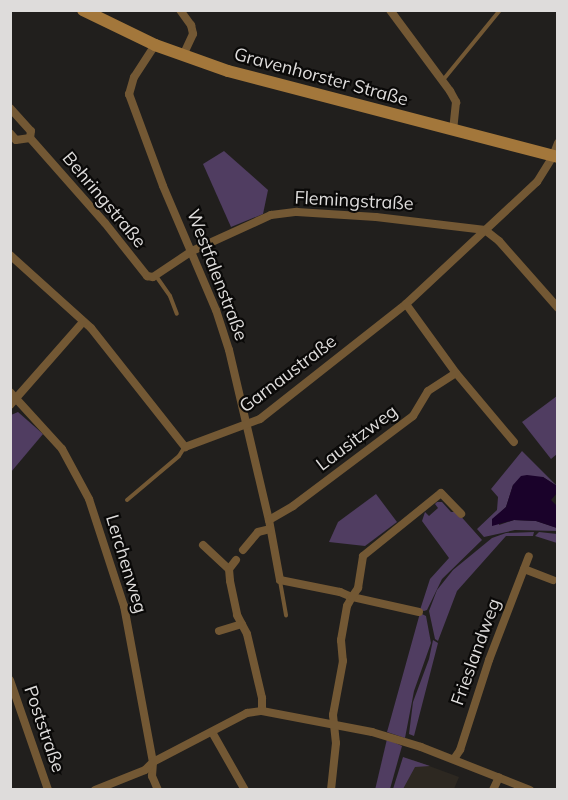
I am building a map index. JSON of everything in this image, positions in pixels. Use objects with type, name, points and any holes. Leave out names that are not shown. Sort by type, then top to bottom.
[{"type":"main road","name":"Gravenhorster Straße","points":[[83,10],[155,45],[265,82],[555,157]]},
{"type":"street","points":[[180,10],[191,25],[193,34],[183,56]]},
{"type":"street","points":[[390,10],[456,102],[453,131]]},
{"type":"street","name":"Westfalenstraße","points":[[155,45],[134,77],[129,94],[225,340],[280,580]]},
{"type":"street","name":"Behringstraße","points":[[10,108],[30,131],[30,138],[105,223],[142,273],[147,276],[156,275]]},
{"type":"street","points":[[10,133],[16,140],[30,138]]},
{"type":"street","name":"Garnaustraße","points":[[185,447],[260,419],[406,304],[537,182],[555,157],[558,142]]},
{"type":"street","name":"Flemingstraße","points":[[192,251],[271,215],[297,212],[376,217],[485,230]]},
{"type":"street","points":[[485,230],[499,241],[558,308]]},
{"type":"street","points":[[156,275],[192,251]]},
{"type":"street","points":[[10,255],[91,328],[185,447]]},
{"type":"street","points":[[406,304],[456,373],[514,442]]},
{"type":"street","points":[[12,398],[83,322]]},
{"type":"street","name":"Lausitzweg","points":[[269,524],[413,416],[428,391],[456,373]]},
{"type":"street","name":"Lerchenweg","points":[[12,398],[62,449],[89,499],[124,606],[153,762]]},
{"type":"street","points":[[331,789],[335,772],[333,759],[336,725],[333,715],[343,662],[341,640],[347,606],[358,588],[367,550],[441,493],[461,514]]},
{"type":"street","points":[[243,550],[258,532],[269,524]]},
{"type":"street","points":[[203,545],[229,568],[237,615],[247,634],[262,698],[262,711]]},
{"type":"street","name":"Frieslandweg","points":[[454,759],[460,750],[489,660],[529,556]]},
{"type":"street","points":[[229,568],[236,560]]},
{"type":"street","points":[[524,569],[552,580]]},
{"type":"street","points":[[280,580],[419,612]]},
{"type":"street","points":[[219,631],[242,624]]},
{"type":"street","name":"Poststraße","points":[[10,680],[48,789]]},
{"type":"street","points":[[95,789],[145,770],[153,762],[247,713],[262,711],[372,732],[454,759],[530,789]]},
{"type":"street","points":[[212,732],[245,789]]},
{"type":"street","points":[[153,762],[152,776],[158,789]]},
{"type":"street","points":[[494,789],[499,777]]},
{"type":"lane","points":[[442,80],[500,10]]},
{"type":"lane","name":"Behringstraße","points":[[156,275],[170,296],[177,314]]},
{"type":"lane","name":"Garnaustraße","points":[[127,500],[179,456],[185,447]]},
{"type":"lane","points":[[280,580],[286,615]]},
{"type":"shaded area","points":[[224,151],[268,190],[263,214],[231,227],[203,164]]},
{"type":"shaded area","points":[[557,396],[557,454],[551,459],[522,422]]},
{"type":"shaded area","points":[[18,412],[43,434],[11,472],[11,415]]},
{"type":"shaded area","points":[[522,451],[557,486],[543,477],[513,485],[506,507],[501,512],[499,525],[514,520],[536,521],[557,528],[557,531],[515,530],[484,537],[477,529],[497,510],[498,497],[491,489]]},
{"type":"shaded area","points":[[521,476],[543,477],[557,486],[557,493],[551,500],[557,506],[557,528],[536,521],[514,520],[492,526],[492,519],[506,507],[513,485]]},
{"type":"shaded area","points":[[376,494],[397,522],[365,546],[329,542],[338,522]]},
{"type":"shaded area","points":[[442,502],[451,512],[457,512],[482,540],[442,579],[427,610],[424,611],[420,610],[430,579],[449,558],[422,521],[425,512],[429,516],[438,508],[435,504]]},
{"type":"shaded area","points":[[534,532],[533,536],[506,536],[457,591],[438,641],[435,639],[429,611],[437,590],[453,570],[492,538],[506,533]]},
{"type":"shaded area","points":[[539,532],[557,534],[557,543],[535,536]]},
{"type":"shaded area","points":[[420,613],[426,616],[431,643],[414,691],[405,738],[387,732]]},
{"type":"shaded area","points":[[433,640],[438,643],[414,736],[409,734],[413,702],[429,659]]},
{"type":"shaded area","points":[[387,739],[402,746],[390,789],[375,790]]},
{"type":"shaded area","points":[[403,757],[430,766],[415,767],[403,789],[393,789]]},
{"type":"shaded area","points":[[413,760],[459,777],[454,789],[397,790]]}]
